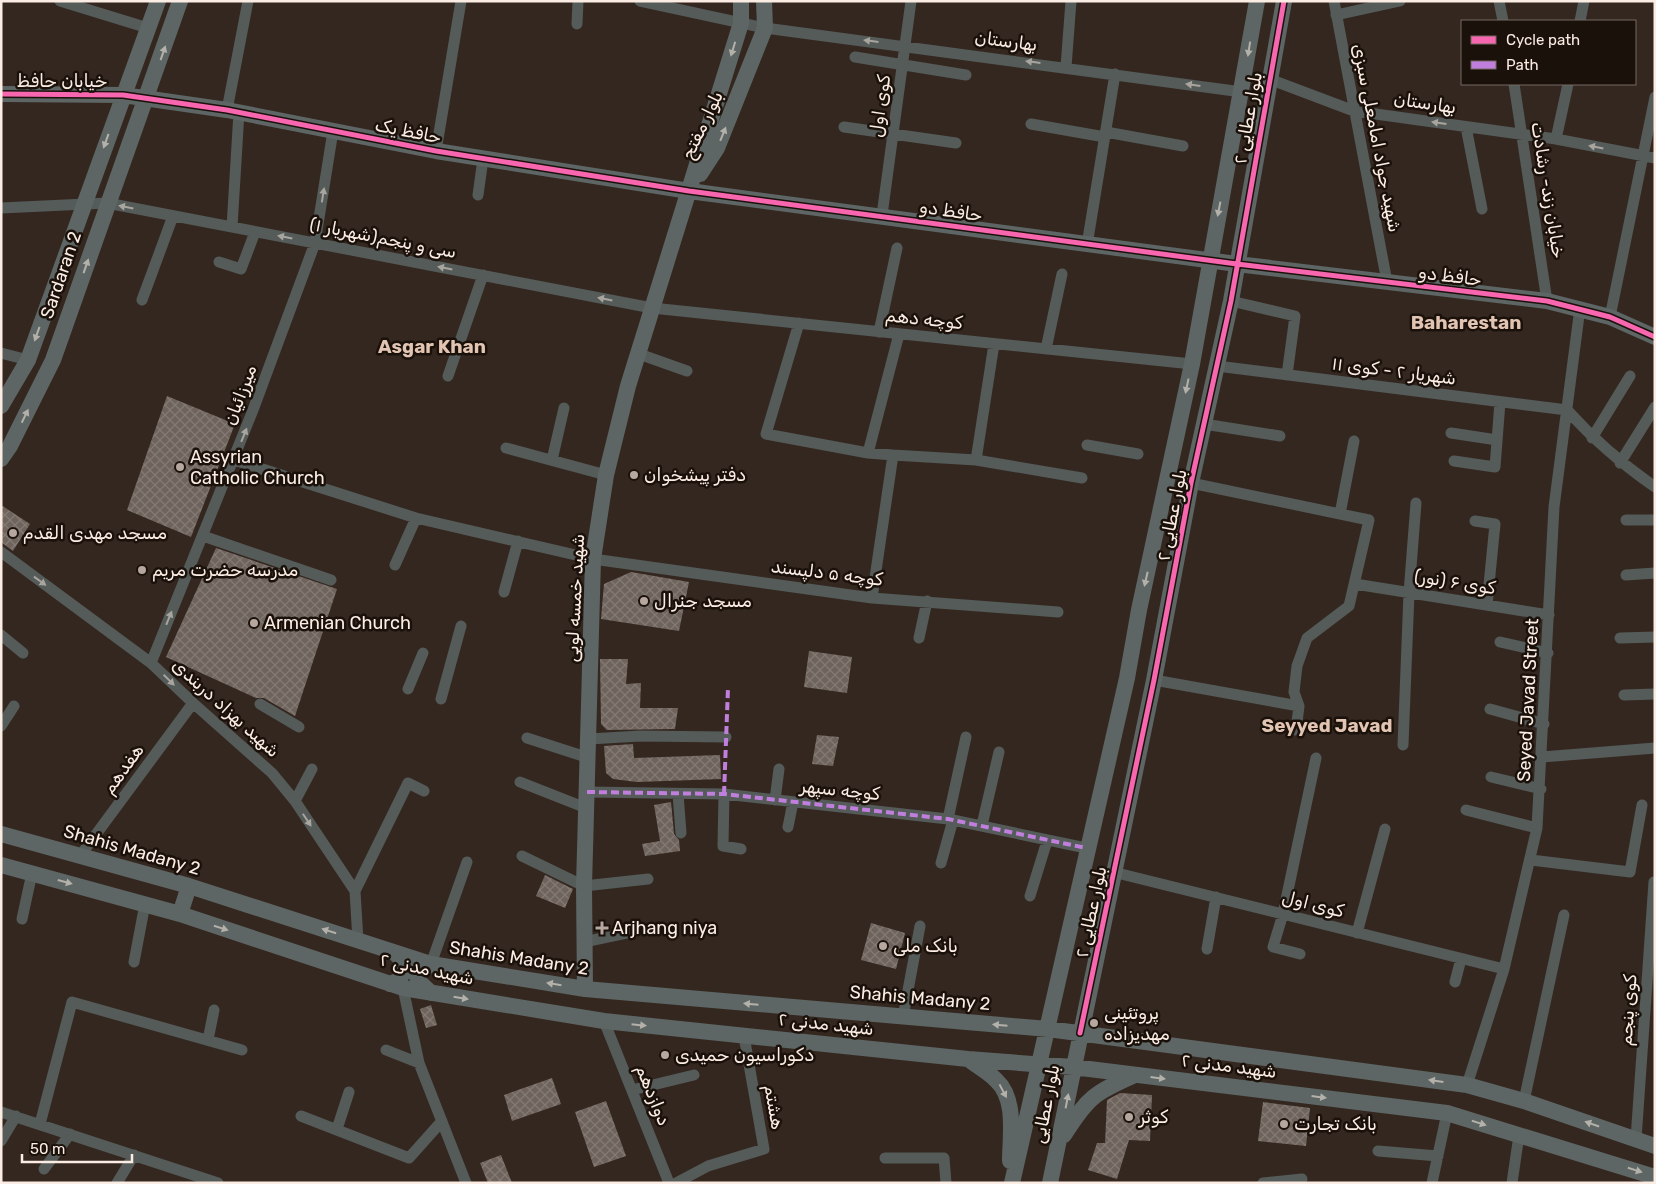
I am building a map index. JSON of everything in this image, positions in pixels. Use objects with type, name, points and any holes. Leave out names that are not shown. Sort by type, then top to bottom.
[{"type":"street","points":[[60,1],[148,28]]},
{"type":"street","name":"Sardaran 2","points":[[1,406],[28,360],[158,1]]},
{"type":"street","name":"Sardaran 2","points":[[1,459],[10,446],[53,360],[107,203],[147,99],[180,1]]},
{"type":"street","points":[[232,227],[233,111],[248,1]]},
{"type":"street","points":[[436,151],[461,1]]},
{"type":"street","points":[[577,24],[578,1]]},
{"type":"street","name":"بهارستان","points":[[640,1],[765,28],[1242,92]]},
{"type":"street","name":"بلوار مفتح","points":[[689,191],[741,22],[742,1]]},
{"type":"street","name":"بلوار مفتح","points":[[689,191],[717,148],[765,28],[764,1]]},
{"type":"street","name":"کوی اول","points":[[882,215],[904,64],[911,1]]},
{"type":"street","points":[[1066,67],[1071,1]]},
{"type":"street","name":"شهید جواد امامعلی سبزی","points":[[1334,1],[1386,282]]},
{"type":"street","points":[[1336,15],[1400,1]]},
{"type":"street","points":[[1499,1],[1503,20]]},
{"type":"street","points":[[1580,20],[1584,1]]},
{"type":"street","points":[[1256,2],[1284,5]]},
{"type":"street","name":"بلوار عطایی ۲","points":[[1040,1063],[1086,848],[1127,678],[1139,610],[1192,364],[1209,260],[1242,92],[1256,2]]},
{"type":"street","name":"بلوار عطایی ۲","points":[[1080,1033],[1229,309],[1269,79],[1284,5]]},
{"type":"street","points":[[855,57],[966,74]]},
{"type":"street","points":[[1087,245],[1115,74]]},
{"type":"street","name":"بهارستان","points":[[1269,79],[1354,111],[1556,139],[1649,157]]},
{"type":"street","name":"خیابان زند- رشادت","points":[[1514,85],[1547,302]]},
{"type":"street","points":[[1556,139],[1568,85]]},
{"type":"street","name":"خیابان حافظ","points":[[1,94],[123,95]]},
{"type":"street","name":"حافظ یک","points":[[123,95],[233,111],[483,159],[689,191]]},
{"type":"street","points":[[1610,317],[1649,157],[1655,97]]},
{"type":"street","points":[[1031,124],[1183,146]]},
{"type":"street","points":[[844,127],[956,143]]},
{"type":"street","points":[[1466,127],[1482,209]]},
{"type":"street","name":"میرزائیان","points":[[151,663],[234,460],[315,243],[333,131]]},
{"type":"street","points":[[478,195],[483,159]]},
{"type":"street","name":"حافظ دو","points":[[689,191],[882,215],[1087,245],[1547,302],[1580,308],[1610,317],[1655,337]]},
{"type":"street","name":"شهید خمسه لویی","points":[[585,989],[584,886],[593,559],[606,474],[628,386],[689,191]]},
{"type":"street","name":"سی و پنجم(شهریار ۱)","points":[[83,206],[107,203],[652,308]]},
{"type":"street","points":[[1,208],[83,206]]},
{"type":"street","points":[[142,300],[173,216]]},
{"type":"street","points":[[219,262],[242,269],[255,232]]},
{"type":"street","points":[[879,332],[897,248]]},
{"type":"street","points":[[1176,255],[1196,268],[1203,303],[1209,300],[1218,300],[1229,309],[1295,316],[1286,375]]},
{"type":"street","points":[[1046,349],[1062,274]]},
{"type":"street","points":[[448,376],[483,275]]},
{"type":"street","name":"کوچه دهم","points":[[652,308],[1192,364]]},
{"type":"street","name":"Seyed Javad Street","points":[[1467,1085],[1504,970],[1532,860],[1537,828],[1541,789],[1554,507],[1580,308]]},
{"type":"street","points":[[799,323],[766,434],[868,453],[976,460],[1082,478]]},
{"type":"street","points":[[868,453],[899,334]]},
{"type":"street","points":[[976,460],[994,344]]},
{"type":"street","points":[[1,353],[28,360]]},
{"type":"street","points":[[639,354],[687,371]]},
{"type":"street","name":"شهریار ۲ - کوی ۱۱","points":[[1217,366],[1567,410]]},
{"type":"street","points":[[1592,438],[1630,376]]},
{"type":"street","points":[[1454,461],[1495,467],[1500,402]]},
{"type":"street","points":[[1620,463],[1655,407]]},
{"type":"street","points":[[552,460],[564,408]]},
{"type":"street","points":[[1567,410],[1592,438],[1620,463],[1655,487]]},
{"type":"street","points":[[1204,424],[1280,436]]},
{"type":"street","points":[[1451,433],[1497,440]]},
{"type":"street","points":[[1340,514],[1354,441]]},
{"type":"street","points":[[1087,445],[1138,454]]},
{"type":"street","points":[[506,448],[606,474]]},
{"type":"street","points":[[872,598],[893,455]]},
{"type":"street","name":"کوچه ۵ دلپسند","points":[[234,460],[416,518],[593,559],[872,598],[1058,612]]},
{"type":"street","points":[[1192,483],[1369,520],[1349,606],[1307,638],[1297,666],[1294,692],[1299,706],[1296,730]]},
{"type":"street","points":[[1403,745],[1409,593],[1416,503]]},
{"type":"street","points":[[395,565],[416,518]]},
{"type":"street","points":[[1626,520],[1655,520]]},
{"type":"street","points":[[1475,521],[1495,524],[1486,605]]},
{"type":"street","points":[[202,536],[332,580]]},
{"type":"street","points":[[504,592],[518,541]]},
{"type":"street","name":"شهید بهزاد دربندی","points":[[1,552],[151,663],[193,703],[272,772],[295,801],[355,891]]},
{"type":"street","points":[[1626,575],[1655,573]]},
{"type":"street","name":"کوی ۶ (نور)","points":[[1355,584],[1550,615]]},
{"type":"street","points":[[919,638],[927,601]]},
{"type":"street","points":[[441,699],[462,626]]},
{"type":"street","points":[[1,635],[24,653]]},
{"type":"street","points":[[1620,638],[1655,637]]},
{"type":"street","points":[[1500,642],[1548,653]]},
{"type":"street","points":[[408,689],[423,653]]},
{"type":"street","points":[[1127,678],[1154,680],[1299,706]]},
{"type":"street","points":[[1624,695],[1655,694]]},
{"type":"street","name":"هفدهم","points":[[80,856],[193,703]]},
{"type":"street","points":[[260,704],[299,727]]},
{"type":"street","points":[[1,726],[14,706]]},
{"type":"street","points":[[1490,709],[1544,724]]},
{"type":"street","points":[[589,739],[640,736],[726,737]]},
{"type":"street","points":[[941,863],[966,737]]},
{"type":"street","points":[[527,738],[589,758]]},
{"type":"street","points":[[1542,758],[1655,748]]},
{"type":"street","points":[[982,825],[999,752]]},
{"type":"street","points":[[1300,954],[1273,947],[1283,914],[1316,758]]},
{"type":"street","points":[[295,801],[312,769]]},
{"type":"street","points":[[775,800],[779,769]]},
{"type":"street","points":[[1491,777],[1541,789]]},
{"type":"street","points":[[520,782],[587,800]]},
{"type":"street","points":[[358,941],[355,891],[408,783],[424,791]]},
{"type":"street","points":[[678,794],[681,833]]},
{"type":"street","name":"کوچه سپهر","points":[[587,800],[678,794],[724,794],[951,820],[1086,848]]},
{"type":"street","points":[[724,794],[723,846],[741,849]]},
{"type":"street","points":[[788,827],[792,802]]},
{"type":"street","points":[[1532,860],[1630,872],[1642,805]]},
{"type":"street","points":[[1466,810],[1537,828]]},
{"type":"street","points":[[1357,933],[1386,829]]},
{"type":"street","name":"Shahis Madany 2","points":[[1,834],[189,886],[434,964],[585,989],[1048,1029]]},
{"type":"street","points":[[1030,896],[1047,841]]},
{"type":"street","points":[[522,856],[584,886],[648,879]]},
{"type":"street","points":[[430,993],[418,981],[416,972],[423,966],[434,964],[467,862]]},
{"type":"street","name":"شهید مدنی ۲","points":[[1,865],[180,914],[397,986],[430,993],[604,1021],[968,1059],[1074,1066],[1447,1113],[1655,1177]]},
{"type":"street","name":"کوی اول","points":[[1113,872],[1504,970]]},
{"type":"street","points":[[22,919],[32,873]]},
{"type":"street","name":"کوی پنجم","points":[[1636,1140],[1650,999],[1654,882]]},
{"type":"street","points":[[180,914],[189,886]]},
{"type":"street","points":[[1207,949],[1216,897]]},
{"type":"street","points":[[134,962],[145,904]]},
{"type":"street","points":[[1524,1101],[1564,915]]},
{"type":"street","points":[[903,1017],[920,926]]},
{"type":"street","points":[[584,942],[636,931]]},
{"type":"street","points":[[395,953],[402,960],[404,971],[397,986],[419,1064],[466,1183]]},
{"type":"street","points":[[1455,982],[1461,959]]},
{"type":"street","points":[[40,1124],[72,1002],[242,1050]]},
{"type":"street","points":[[208,1040],[214,1010]]},
{"type":"street","name":"دوازدهم","points":[[604,1021],[668,1183]]},
{"type":"street","name":"شهید مدنی ۲","points":[[1048,1029],[1467,1085],[1524,1101],[1655,1146]]},
{"type":"street","name":"بلوار عطایی","points":[[1050,1183],[1080,1033]]},
{"type":"street","name":"هشتم","points":[[676,1183],[708,1166],[764,1149],[744,1036]]},
{"type":"street","points":[[386,1050],[419,1064]]},
{"type":"street","points":[[968,1059],[996,1080],[1009,1104],[1011,1183]]},
{"type":"street","name":"بلوار عطایی","points":[[1011,1183],[1040,1063]]},
{"type":"street","points":[[632,1090],[694,1075]]},
{"type":"street","points":[[1059,1143],[1082,1106],[1094,1095],[1136,1075]]},
{"type":"street","points":[[337,1129],[349,1092]]},
{"type":"street","points":[[1,1112],[218,1183]]},
{"type":"street","points":[[1432,1183],[1447,1113]]},
{"type":"street","points":[[1,1141],[16,1116]]},
{"type":"street","points":[[301,1116],[410,1158],[442,1121]]},
{"type":"street","points":[[44,1169],[70,1134]]},
{"type":"street","points":[[1512,1183],[1520,1135]]},
{"type":"street","points":[[1378,1151],[1438,1156]]},
{"type":"street","points":[[117,1183],[134,1155]]},
{"type":"street","points":[[885,1158],[944,1158],[946,1183]]},
{"type":"street","points":[[1263,1183],[1302,1180]]},
{"type":"building","name":"Assyrian Catholic Church","points":[[167,396],[235,424],[191,537],[127,510]]},
{"type":"building","name":"مسجد مهدی القدم","points":[[1,505],[30,524],[13,551],[1,542]]},
{"type":"building","name":"Armenian Church","points":[[216,548],[337,589],[295,716],[264,698],[256,698],[166,657]]},
{"type":"building","name":"مسجد جنرال","points":[[631,572],[689,582],[679,631],[601,619],[604,584]]},
{"type":"building","points":[[809,651],[852,657],[847,693],[804,687]]},
{"type":"building","points":[[600,659],[628,659],[626,684],[641,683],[640,708],[678,708],[675,729],[607,730],[601,724]]},
{"type":"building","points":[[817,735],[839,737],[833,766],[812,764]]},
{"type":"building","points":[[633,744],[634,758],[720,755],[721,779],[637,782],[613,779],[606,773],[604,746]]},
{"type":"building","points":[[671,802],[674,834],[679,840],[680,851],[645,856],[642,844],[660,841],[654,805]]},
{"type":"building","points":[[545,875],[573,889],[565,908],[536,896]]},
{"type":"building","name":"بانک ملی","points":[[871,923],[905,933],[896,969],[861,960]]},
{"type":"building","points":[[431,1005],[437,1025],[426,1028],[420,1009]]},
{"type":"building","points":[[552,1078],[561,1104],[512,1121],[504,1095]]},
{"type":"building","name":"کوثر","points":[[1120,1093],[1152,1095],[1150,1141],[1129,1140],[1117,1179],[1088,1170],[1097,1143],[1105,1143],[1107,1100]]},
{"type":"building","points":[[606,1101],[626,1156],[594,1167],[575,1112]]},
{"type":"building","name":"بانک تجارت","points":[[1263,1102],[1310,1108],[1306,1146],[1258,1141]]},
{"type":"building","points":[[501,1155],[512,1183],[488,1183],[480,1163]]},
{"type":"marked path","points":[[724,794],[728,688]]},
{"type":"marked path","points":[[587,792],[724,794],[948,819],[1086,848]]},
{"type":"cycle path","points":[[1080,1033],[1154,680],[1191,483],[1231,301],[1284,1]]},
{"type":"cycle path","points":[[1,94],[123,95],[227,110],[436,151],[689,191],[1237,264],[1547,301],[1610,317],[1655,337]]},
{"type":"place","name":"Assyrian Catholic Church","points":[[180,467]]},
{"type":"place","name":"دفتر پیشخوان","points":[[634,475]]},
{"type":"place","name":"مسجد مهدی القدم","points":[[13,533]]},
{"type":"place","name":"مدرسه حضرت مریم","points":[[142,570]]},
{"type":"place","name":"مسجد جنرال","points":[[644,601]]},
{"type":"place","name":"Armenian Church","points":[[254,623]]},
{"type":"place","name":"Arjhang niya","points":[[602,928]]},
{"type":"place","name":"بانک ملی","points":[[883,946]]},
{"type":"place","name":"پروتئينی مهديزاده","points":[[1094,1023]]},
{"type":"place","name":"دکوراسیون حمیدی","points":[[665,1055]]},
{"type":"place","name":"کوثر","points":[[1129,1117]]},
{"type":"place","name":"بانک تجارت","points":[[1284,1124]]},
{"type":"district","name":"Baharestan","points":[[1466,322]]},
{"type":"district","name":"Asgar Khan","points":[[432,346]]},
{"type":"district","name":"Seyyed Javad","points":[[1327,725]]}]
